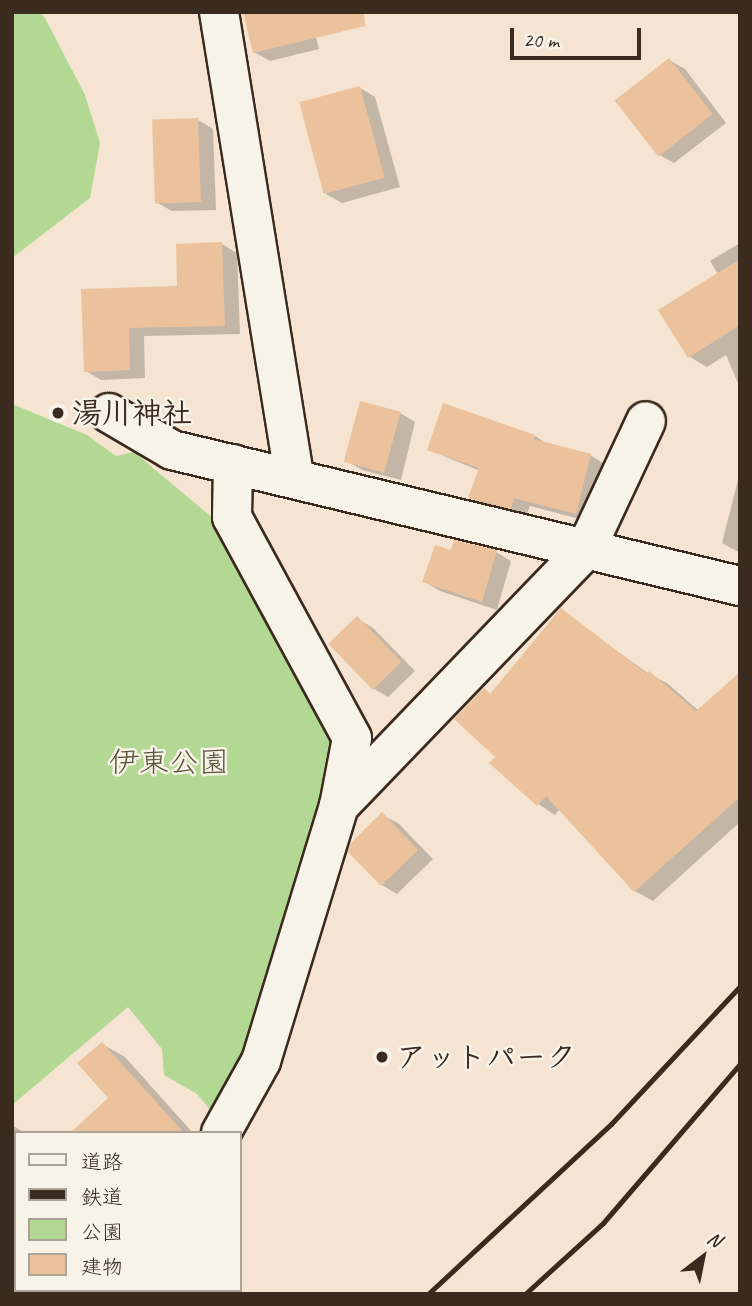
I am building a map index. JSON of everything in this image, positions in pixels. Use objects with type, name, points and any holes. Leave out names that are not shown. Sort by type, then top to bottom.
[{"type":"street","points":[[219,12],[294,477]]},
{"type":"street","points":[[109,412],[172,450],[294,477],[740,586]]},
{"type":"street","points":[[339,806],[586,549],[646,421]]},
{"type":"street","points":[[222,1131],[261,1060],[339,806],[352,738],[232,517],[233,464]]},
{"type":"green space","points":[[12,12],[39,12],[45,18],[85,95],[100,143],[90,198],[12,258]]},
{"type":"green space","name":"伊東公園","points":[[12,404],[87,435],[116,456],[134,452],[220,524],[334,737],[311,851],[282,923],[243,1066],[216,1117],[197,1094],[164,1075],[162,1049],[128,1007],[12,1105]]},
{"type":"building","points":[[243,12],[364,12],[365,26],[253,53]]},
{"type":"building","points":[[669,58],[713,114],[658,156],[615,100]]},
{"type":"building","points":[[360,86],[385,178],[324,194],[299,102]]},
{"type":"building","points":[[198,118],[201,202],[155,204],[152,120]]},
{"type":"building","points":[[222,242],[225,326],[129,328],[130,370],[84,372],[81,289],[177,286],[176,244]]},
{"type":"building","points":[[740,259],[740,325],[688,358],[658,310]]},
{"type":"building","points":[[360,401],[401,412],[384,473],[344,462]]},
{"type":"building","points":[[443,403],[535,435],[534,439],[591,454],[576,514],[514,498],[511,509],[468,498],[479,468],[427,450]]},
{"type":"building","points":[[454,540],[497,550],[482,602],[422,582],[435,545],[451,550]]},
{"type":"building","points":[[561,608],[647,674],[649,671],[696,711],[740,672],[740,797],[634,892],[546,796],[537,806],[489,763],[495,757],[454,719],[484,688],[490,694]]},
{"type":"building","points":[[357,616],[401,662],[373,690],[328,644]]},
{"type":"building","points":[[382,812],[418,850],[381,886],[348,852],[351,843]]},
{"type":"building","points":[[102,1042],[182,1131],[72,1131],[108,1098],[77,1063]]},
{"type":"railway","points":[[428,1294],[611,1124],[740,986]]},
{"type":"railway","points":[[525,1294],[603,1223],[740,1064]]},
{"type":"place","name":"湯川神社","points":[[58,413]]},
{"type":"place","name":"アットパーク","points":[[382,1057]]}]
